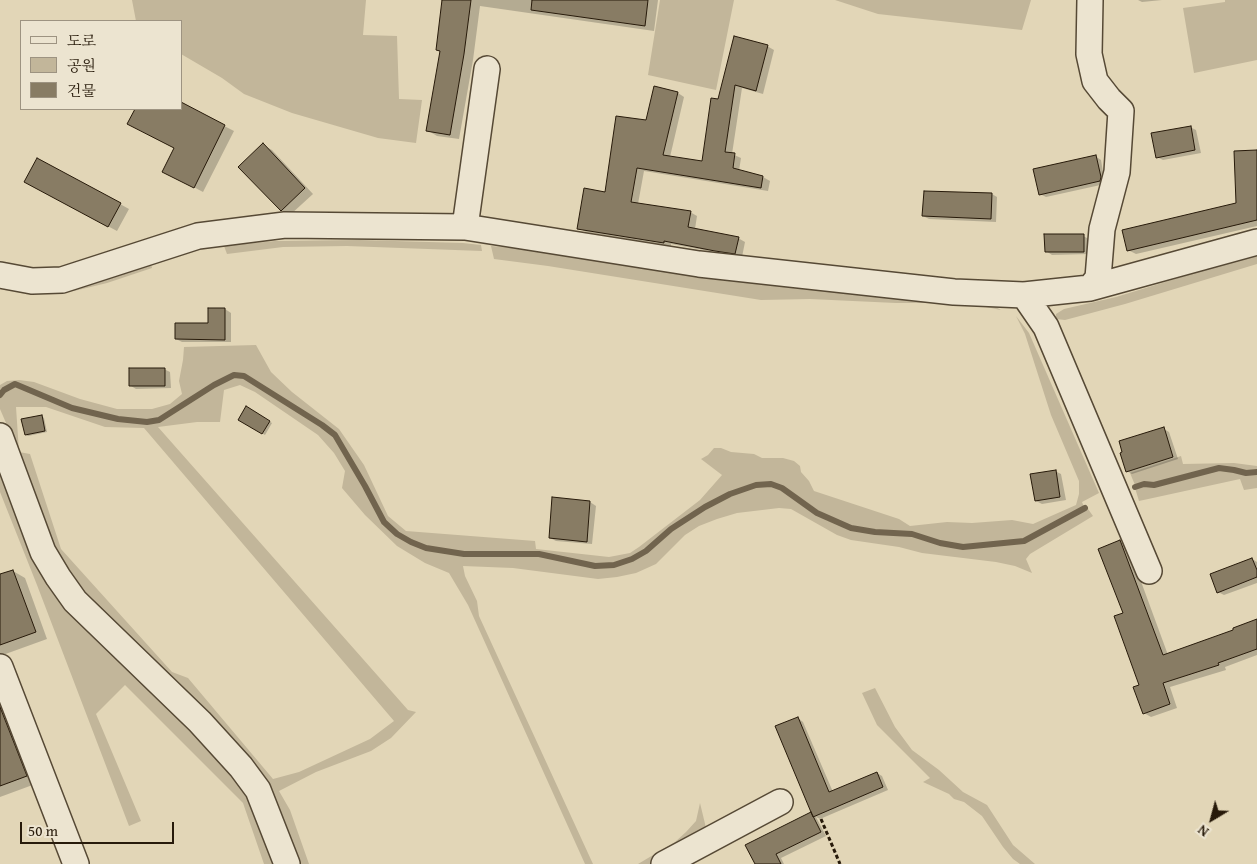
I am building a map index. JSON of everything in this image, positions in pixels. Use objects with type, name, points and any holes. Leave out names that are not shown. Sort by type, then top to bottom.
[{"type":"street","points":[[1090,0],[1089,54],[1095,81],[1108,99],[1120,111],[1116,172],[1102,229],[1098,278],[1090,288]]},
{"type":"street","points":[[465,227],[487,69]]},
{"type":"street","points":[[0,275],[32,281],[62,280],[198,236],[285,225],[465,227],[699,264],[954,292],[1024,295],[1090,288],[1257,242]]},
{"type":"street","points":[[1024,295],[1046,327],[1149,571]]},
{"type":"street","points":[[0,436],[43,552],[58,577],[75,601],[200,722],[241,767],[258,790],[287,864]]},
{"type":"street","points":[[0,667],[76,864]]},
{"type":"street","points":[[664,864],[780,802]]},
{"type":"path","points":[[821,819],[840,864]]},
{"type":"green space","points":[[132,0],[366,0],[363,35],[397,36],[399,99],[422,100],[416,143],[378,138],[292,113],[244,94],[222,78],[182,55],[182,20],[136,20]]},
{"type":"green space","points":[[660,0],[734,0],[716,90],[648,75]]},
{"type":"green space","points":[[835,0],[1031,0],[1022,30],[878,14]]},
{"type":"green space","points":[[1225,0],[1257,0],[1257,60],[1194,73],[1183,8],[1225,2]]},
{"type":"green space","points":[[360,240],[463,243],[481,245],[482,251],[347,246],[283,247],[227,254],[224,246],[275,241]]},
{"type":"green space","points":[[491,246],[588,255],[989,303],[1001,310],[952,303],[896,303],[810,299],[761,300],[494,259]]},
{"type":"green space","points":[[1257,254],[1257,264],[1125,304],[1065,320],[1056,319],[1056,314],[1064,309],[1116,297]]},
{"type":"green space","points":[[151,264],[152,268],[107,283],[74,291],[53,293],[27,292],[0,288],[0,284],[75,287],[91,284]]},
{"type":"green space","points":[[1016,316],[1029,333],[1099,493],[1082,502],[1084,507],[1024,539],[963,545],[940,542],[912,532],[875,530],[851,526],[828,517],[783,486],[771,483],[743,487],[715,500],[670,528],[645,550],[631,558],[614,564],[595,564],[539,553],[464,552],[427,547],[398,533],[386,521],[336,434],[245,374],[234,373],[158,418],[147,420],[118,418],[73,406],[15,382],[3,388],[0,392],[0,385],[7,381],[19,380],[34,382],[80,399],[117,409],[152,409],[170,404],[182,394],[179,381],[184,347],[256,345],[271,372],[292,392],[339,429],[364,465],[388,516],[406,531],[535,541],[536,549],[609,557],[630,553],[700,500],[722,475],[701,459],[714,448],[754,454],[762,458],[783,458],[794,461],[800,466],[801,472],[809,481],[814,491],[899,519],[910,526],[947,522],[972,523],[1012,520],[1033,524],[1076,505],[1079,494],[1079,481],[1051,415],[1025,334]]},
{"type":"green space","points":[[235,376],[244,377],[263,388],[334,436],[383,523],[396,536],[426,549],[464,555],[539,556],[594,567],[615,566],[632,561],[647,552],[672,530],[706,508],[731,495],[756,487],[771,486],[793,496],[826,520],[851,529],[875,533],[912,535],[939,545],[963,548],[1025,542],[1088,509],[1093,516],[1030,554],[1026,559],[1032,573],[1015,566],[996,562],[922,553],[899,547],[851,540],[837,535],[791,509],[779,508],[737,513],[699,526],[685,535],[656,564],[636,573],[617,577],[598,579],[513,568],[463,566],[465,576],[477,601],[479,616],[593,864],[585,864],[468,605],[449,573],[425,563],[397,546],[365,515],[342,488],[345,471],[334,453],[318,435],[255,392],[240,385],[224,390],[220,422],[197,422],[158,427],[408,710],[416,712],[391,738],[371,751],[316,772],[279,791],[290,810],[309,864],[296,864],[285,835],[81,596],[55,551],[19,453],[0,409],[0,397],[5,391],[15,386],[72,409],[118,421],[147,423],[159,421],[200,394]],"holes":[[[16,407],[46,407],[105,427],[144,428],[394,721],[370,739],[299,772],[273,779],[188,678],[172,672],[61,549],[30,454],[19,452]]]},
{"type":"green space","points":[[0,446],[48,578],[251,791],[277,864],[264,864],[243,803],[125,685],[96,714],[141,821],[129,826],[0,492]]},
{"type":"green space","points":[[1181,456],[1183,464],[1234,463],[1257,466],[1257,471],[1246,472],[1234,468],[1218,467],[1154,483],[1144,482],[1135,485],[1130,473]]},
{"type":"green space","points":[[1219,470],[1234,471],[1246,475],[1257,474],[1257,488],[1244,490],[1240,479],[1139,501],[1135,488],[1144,486],[1154,487]]},
{"type":"green space","points":[[875,688],[895,727],[912,750],[939,770],[963,792],[987,805],[1013,845],[1035,864],[1020,864],[1013,859],[982,816],[964,802],[954,799],[949,794],[923,782],[930,778],[877,725],[862,693]]},
{"type":"green space","points":[[700,803],[707,832],[652,864],[638,864],[675,842],[686,832],[696,821]]},
{"type":"building","points":[[442,0],[471,0],[450,135],[426,131],[440,51],[436,50]]},
{"type":"building","points":[[532,0],[648,0],[645,26],[531,10]]},
{"type":"building","points":[[734,36],[768,45],[756,91],[735,85],[725,152],[735,153],[733,168],[763,176],[761,188],[637,168],[631,202],[691,211],[688,227],[739,237],[735,254],[664,241],[664,243],[577,229],[584,188],[605,192],[616,116],[646,120],[654,86],[678,92],[663,155],[702,161],[711,98],[718,99]]},
{"type":"building","points":[[182,103],[225,125],[194,188],[162,172],[174,148],[127,124],[134,110],[182,110]]},
{"type":"building","points":[[1191,126],[1195,150],[1156,158],[1151,133]]},
{"type":"building","points":[[263,143],[305,188],[281,211],[238,167]]},
{"type":"building","points":[[1257,150],[1257,220],[1127,251],[1122,230],[1236,203],[1234,151]]},
{"type":"building","points":[[1096,155],[1101,177],[1100,181],[1039,195],[1033,169]]},
{"type":"building","points":[[37,158],[121,203],[108,227],[24,182]]},
{"type":"building","points":[[924,191],[992,193],[991,219],[922,216]]},
{"type":"building","points":[[1044,234],[1084,234],[1084,252],[1045,252]]},
{"type":"building","points":[[208,308],[225,308],[225,340],[175,339],[175,323],[208,323]]},
{"type":"building","points":[[129,368],[165,368],[165,386],[129,386]]},
{"type":"building","points":[[246,406],[270,421],[262,434],[238,420]]},
{"type":"building","points":[[42,415],[45,431],[25,435],[21,419]]},
{"type":"building","points":[[1164,427],[1173,457],[1126,472],[1120,453],[1122,452],[1119,441]]},
{"type":"building","points":[[1056,470],[1060,497],[1035,501],[1030,474]]},
{"type":"building","points":[[552,497],[590,501],[587,542],[549,538]]},
{"type":"building","points":[[1120,540],[1163,655],[1233,630],[1233,628],[1257,619],[1257,649],[1218,663],[1219,665],[1163,683],[1170,704],[1143,714],[1133,687],[1139,685],[1114,616],[1123,613],[1098,549]]},
{"type":"building","points":[[1252,558],[1257,570],[1257,577],[1217,593],[1210,574]]},
{"type":"building","points":[[13,570],[36,632],[0,645],[0,574]]},
{"type":"building","points":[[0,707],[27,776],[0,786]]},
{"type":"building","points":[[798,717],[829,792],[877,772],[883,787],[813,817],[775,726]]},
{"type":"building","points":[[811,812],[821,832],[776,854],[781,864],[755,864],[745,845]]},
{"type":"waterway","points":[[0,395],[4,390],[15,384],[72,408],[118,419],[147,422],[159,420],[214,385],[234,375],[244,376],[335,435],[384,522],[397,534],[426,548],[464,554],[539,554],[595,566],[614,565],[632,559],[646,551],[671,529],[705,507],[730,494],[756,485],[771,484],[782,488],[817,513],[851,528],[875,532],[912,534],[940,543],[963,547],[1024,541],[1085,508]]},
{"type":"waterway","points":[[1135,487],[1144,484],[1154,485],[1219,468],[1246,473],[1257,472]]}]
